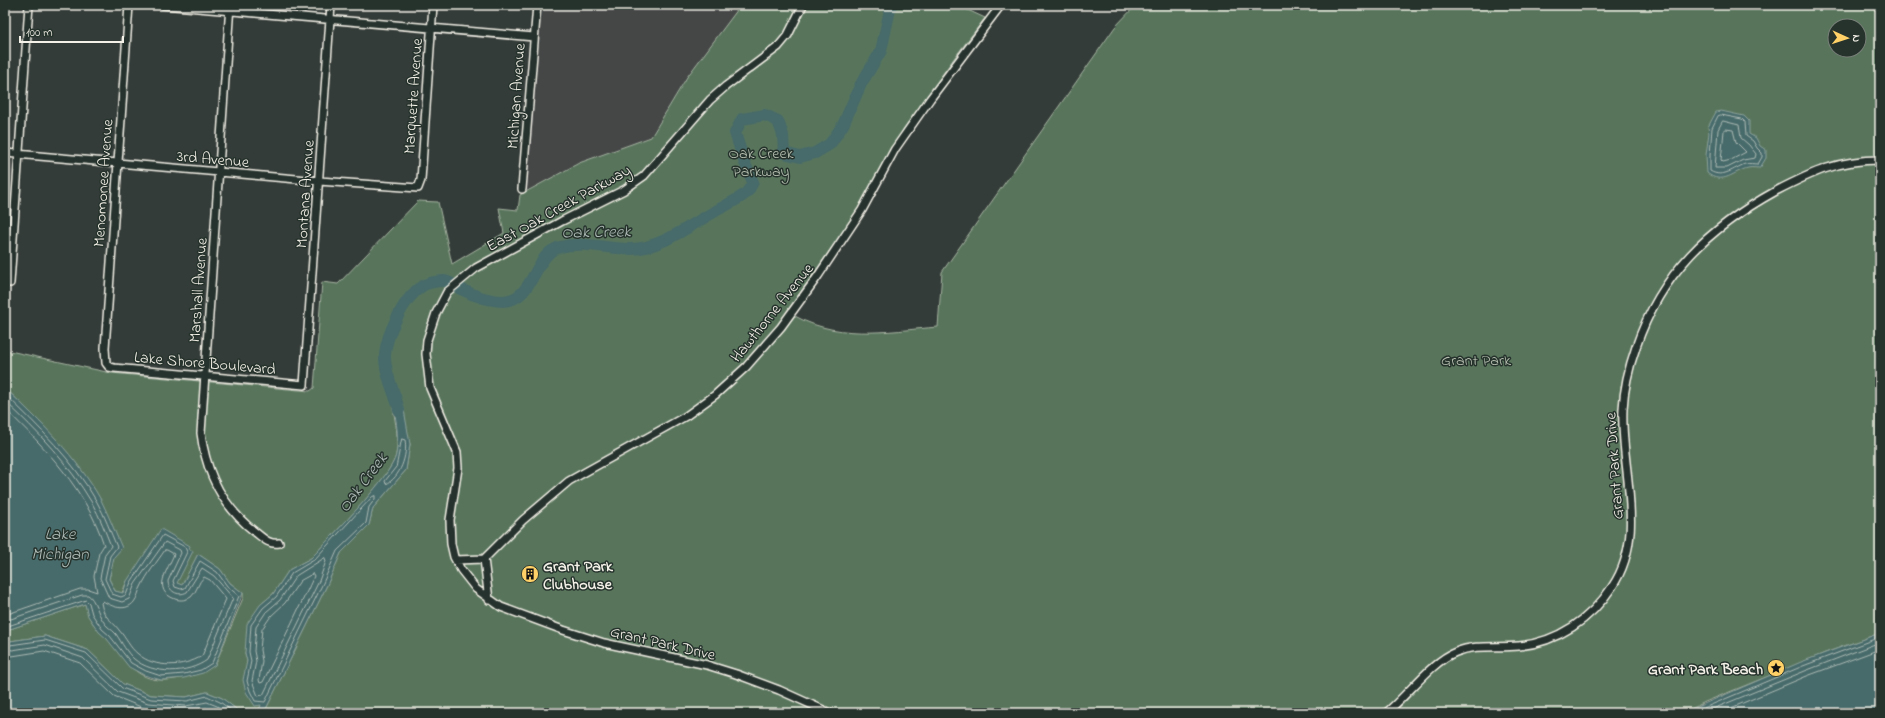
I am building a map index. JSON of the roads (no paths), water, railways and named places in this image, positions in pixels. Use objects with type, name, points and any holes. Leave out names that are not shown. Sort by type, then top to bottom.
[{"type":"street","points":[[10,283],[29,5]]},
{"type":"street","name":"Menomonee Avenue","points":[[106,363],[117,164],[129,5]]},
{"type":"street","points":[[163,5],[230,8],[330,20],[534,37]]},
{"type":"street","name":"Montana Avenue","points":[[304,385],[331,5]]},
{"type":"street","name":"Marquette Avenue","points":[[418,188],[421,180],[433,5]]},
{"type":"street","name":"Michigan Avenue","points":[[522,189],[537,5]]},
{"type":"street","name":"East Oak Creek Parkway","points":[[489,600],[476,589],[456,560],[451,544],[450,525],[458,468],[457,452],[430,388],[426,354],[427,340],[436,313],[447,292],[463,277],[484,263],[624,190],[644,176],[710,100],[726,86],[768,55],[781,43],[788,35],[803,5]]},
{"type":"street","name":"Hawthorne Avenue","points":[[484,559],[523,520],[570,481],[686,416],[715,395],[746,367],[781,327],[818,276],[862,210],[895,149],[930,99],[1001,5]]},
{"type":"street","name":"Marshall Avenue","points":[[230,8],[201,433],[206,462],[211,476],[228,506],[240,519],[268,541],[274,544],[279,543]]},
{"type":"street","name":"3rd Avenue","points":[[5,153],[319,182],[418,188]]},
{"type":"street","name":"Grant Park Drive","points":[[1386,713],[1450,654],[1470,648],[1519,646],[1538,642],[1560,634],[1593,612],[1614,584],[1623,565],[1629,545],[1631,526],[1622,429],[1626,383],[1643,326],[1672,275],[1689,255],[1712,233],[1754,204],[1822,168],[1854,161],[1880,160]]},
{"type":"street","name":"Lake Shore Boulevard","points":[[106,363],[114,368],[304,385]]},
{"type":"street","points":[[456,560],[468,561],[484,559],[489,600]]},
{"type":"street","name":"Grant Park Drive","points":[[489,600],[516,613],[604,643],[707,665],[736,674],[779,690],[830,713]]},
{"type":"water","points":[[1721,111],[1744,116],[1749,121],[1749,134],[1756,138],[1760,146],[1766,150],[1766,158],[1760,168],[1748,168],[1723,178],[1713,177],[1707,173],[1706,155],[1709,133],[1708,127],[1716,112]]},
{"type":"water","name":"Lake Michigan","points":[[5,388],[45,427],[70,455],[101,500],[122,548],[114,557],[109,579],[115,591],[123,593],[127,581],[161,529],[190,546],[189,549],[193,551],[177,583],[182,585],[198,554],[220,569],[230,583],[243,593],[215,665],[203,673],[184,678],[161,680],[144,675],[129,667],[107,639],[99,632],[88,616],[85,604],[7,630],[10,641],[45,636],[88,650],[123,684],[151,695],[186,697],[207,692],[222,698],[241,713],[5,713]]},
{"type":"water","points":[[391,394],[396,395],[403,404],[410,444],[406,470],[373,508],[369,525],[341,553],[327,585],[264,713],[258,713],[261,705],[255,706],[246,692],[243,680],[247,661],[245,653],[247,624],[260,605],[273,594],[289,570],[311,558],[317,552],[373,490],[392,465],[396,455],[397,440]]},
{"type":"water","points":[[1880,633],[1880,713],[1683,713],[1801,662]]},
{"type":"waterway","name":"Oak Creek","points":[[399,410],[386,369],[386,347],[392,328],[402,308],[408,299],[421,287],[432,282],[446,281],[477,296],[503,301],[514,299],[522,293],[528,285],[544,258],[551,251],[560,247],[569,245],[587,245],[632,249],[643,248],[664,241],[738,199],[750,188],[753,182],[744,161],[735,133],[742,119],[765,115],[778,121],[783,135],[784,153],[800,157],[815,153],[830,144],[843,125],[861,84],[881,51],[891,5]]},
{"type":"place","name":"Grant Park Clubhouse","points":[[530,574]]},
{"type":"place","name":"Grant Park Beach","points":[[1776,668]]},
{"type":"park label","name":"Oak Creek Parkway","points":[[761,161]]},
{"type":"park label","name":"Grant Park","points":[[1476,359]]}]
